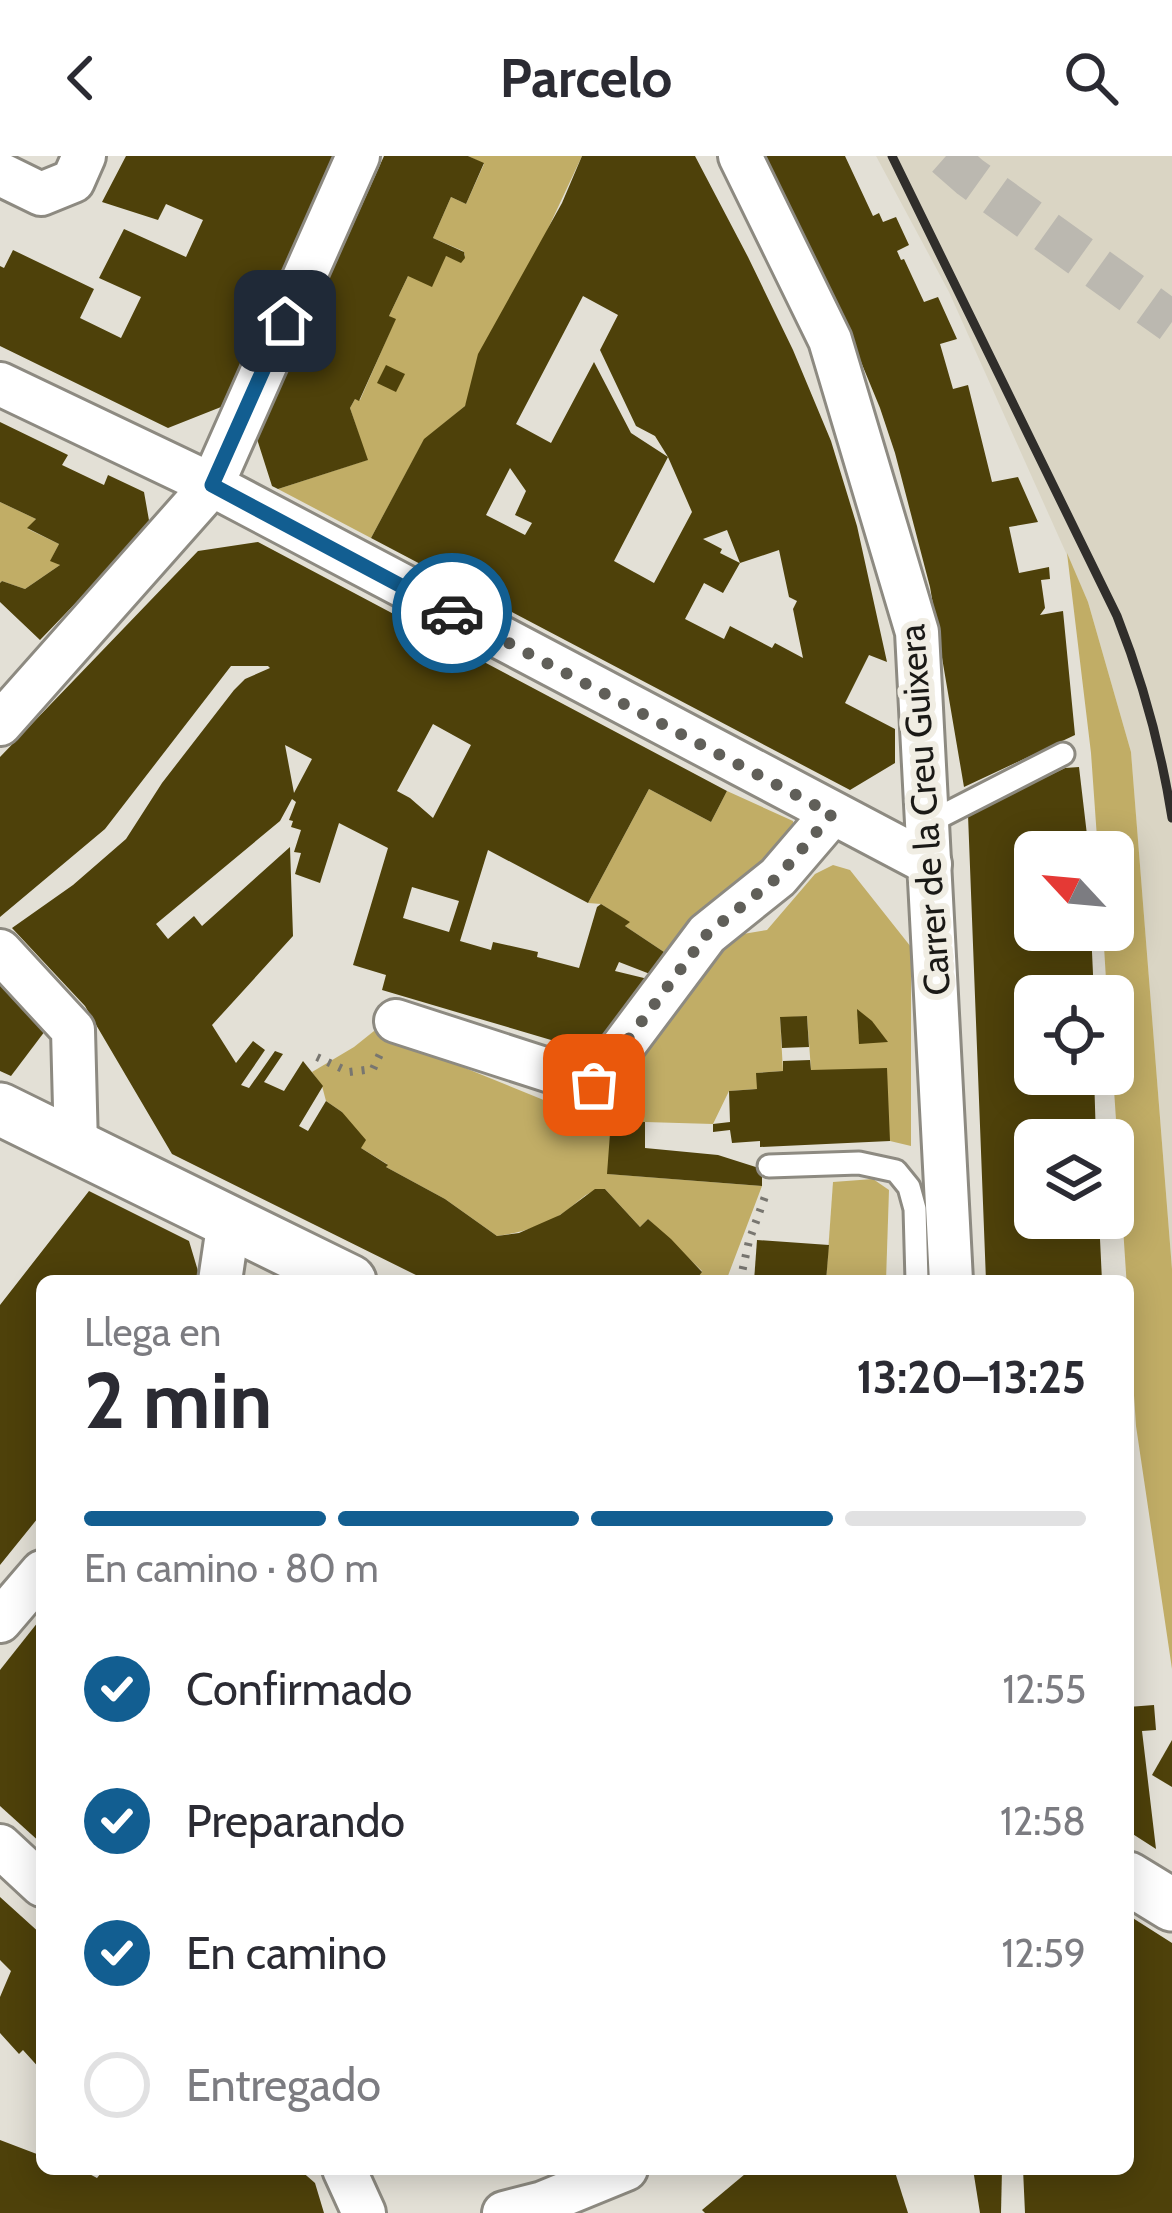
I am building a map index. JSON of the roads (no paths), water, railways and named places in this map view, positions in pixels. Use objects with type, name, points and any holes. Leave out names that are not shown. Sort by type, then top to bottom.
[{"type":"street","points":[[0,174],[41,194],[73,181],[84,156]]},
{"type":"street","points":[[0,724],[212,485],[358,156]]},
{"type":"street","name":"Carrer de la Creu Guixera","points":[[740,156],[830,340],[917,632],[952,1275]]},
{"type":"street","points":[[0,384],[212,485],[832,814],[929,844]]},
{"type":"street","points":[[396,1022],[594,1085],[707,934],[778,877],[832,814]]},
{"type":"street","points":[[0,951],[73,1030],[76,1146]]},
{"type":"street","points":[[0,1109],[338,1275]]},
{"type":"street","points":[[221,1275],[229,1220]]},
{"type":"street","points":[[0,1621],[36,1579]]},
{"type":"street","points":[[0,1846],[36,1879]]},
{"type":"street","points":[[1134,1882],[1172,1905]]},
{"type":"street","points":[[347,2175],[364,2213]]},
{"type":"street","points":[[504,2213],[543,2203],[610,2175]]},
{"type":"lane","points":[[929,844],[1063,754]]},
{"type":"lane","points":[[774,1165],[859,1163],[896,1171],[909,1186],[915,1209],[917,1275]]},
{"type":"tunnel","points":[[946,156],[1172,322]]},
{"type":"railway","points":[[892,156],[1117,616],[1150,716],[1172,818]]}]
